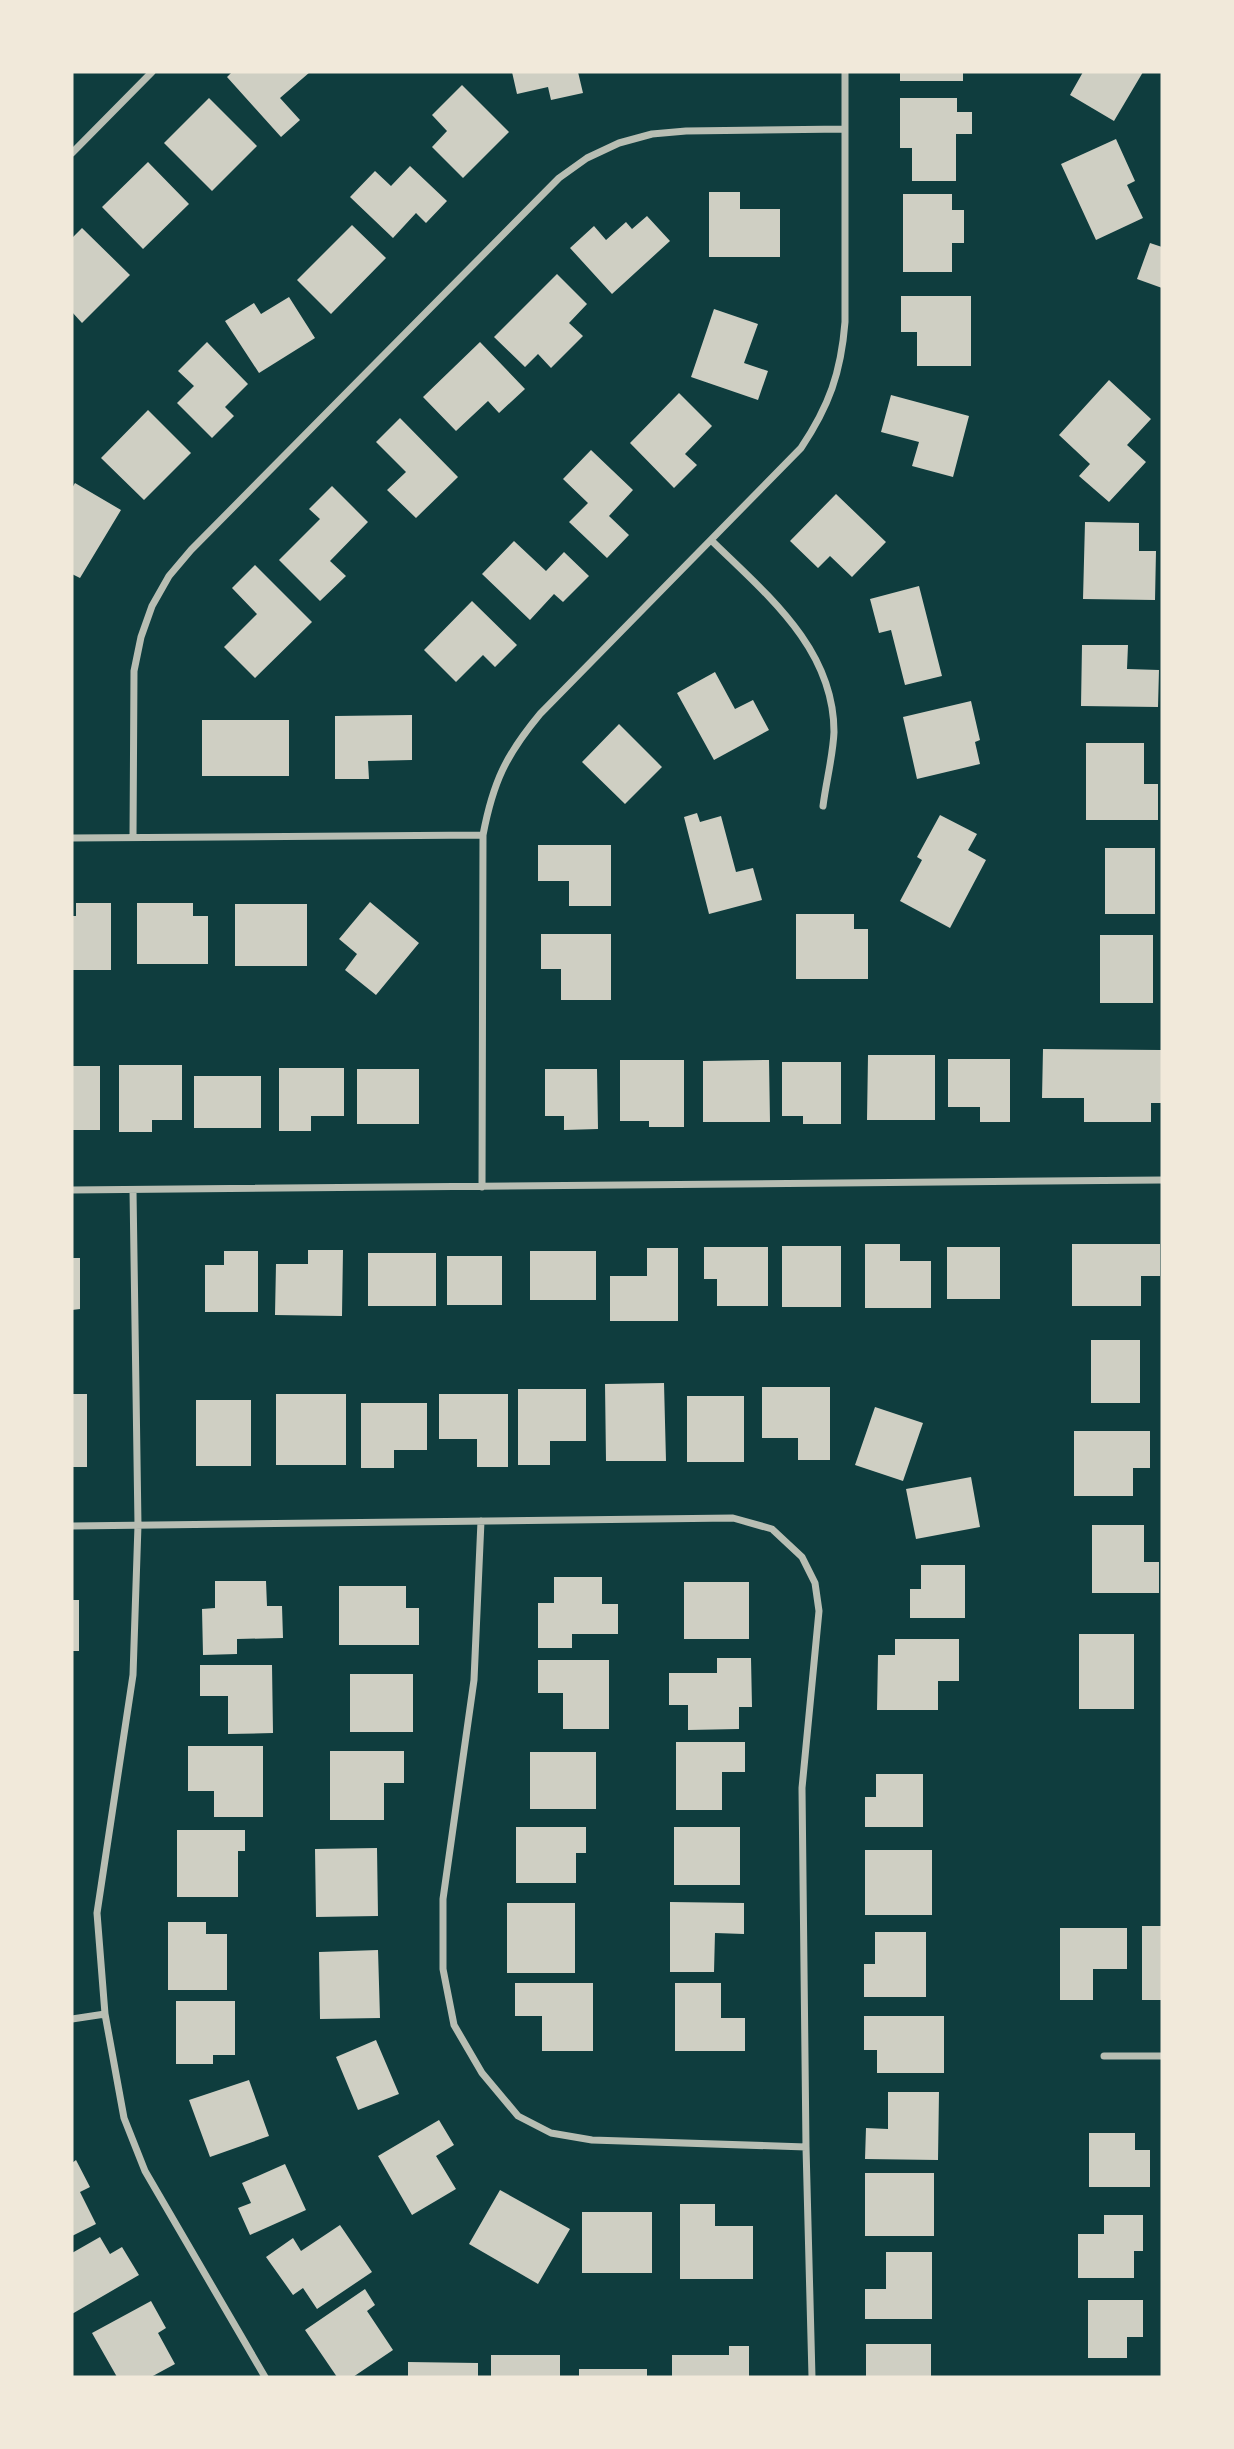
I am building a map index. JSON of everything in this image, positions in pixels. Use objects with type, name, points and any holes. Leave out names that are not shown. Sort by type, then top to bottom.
[{"type":"street","points":[[72,153],[152,72]]},
{"type":"street","points":[[482,1187],[483,835],[489,801],[518,740],[540,714],[801,448],[820,420],[834,389],[842,356],[845,322],[845,72]]},
{"type":"street","points":[[133,837],[134,671],[141,637],[152,606],[169,576],[191,550],[559,178],[587,158],[619,143],[652,134],[686,131],[845,129]]},
{"type":"street","points":[[711,540],[781,609],[803,635],[819,665],[830,698],[834,733],[823,806]]},
{"type":"street","points":[[72,838],[483,835]]},
{"type":"street","points":[[72,1190],[1162,1180]]},
{"type":"street","points":[[133,1190],[138,1525],[133,1675],[97,1913],[105,2014],[124,2118],[145,2171],[265,2377]]},
{"type":"street","points":[[72,1526],[733,1518],[772,1530],[802,1557],[815,1583],[819,1611],[802,1788],[811,2377]]},
{"type":"street","points":[[481,1521],[474,1680],[443,1899],[443,1969],[454,2025],[482,2073],[518,2116],[551,2133],[592,2140],[806,2147]]},
{"type":"street","points":[[72,2019],[105,2014]]},
{"type":"street","points":[[1104,2056],[1162,2056]]},
{"type":"building","points":[[232,72],[310,72],[280,98],[300,120],[281,137],[227,77]]},
{"type":"building","points":[[512,72],[578,72],[583,93],[551,100],[548,87],[517,94]]},
{"type":"building","points":[[900,72],[963,72],[963,81],[900,81]]},
{"type":"building","points":[[1083,72],[1143,72],[1114,121],[1070,95]]},
{"type":"building","points":[[462,85],[509,132],[463,178],[432,147],[447,131],[432,115]]},
{"type":"building","points":[[209,98],[257,146],[212,191],[164,143]]},
{"type":"building","points":[[900,98],[957,98],[957,112],[972,112],[972,134],[956,134],[956,181],[912,181],[912,148],[900,148]]},
{"type":"building","points":[[1116,139],[1135,181],[1127,185],[1143,218],[1096,240],[1061,164]]},
{"type":"building","points":[[148,162],[189,204],[143,249],[102,207]]},
{"type":"building","points":[[410,166],[447,201],[426,223],[416,213],[393,238],[350,197],[375,171],[391,186]]},
{"type":"building","points":[[709,192],[740,192],[740,209],[780,209],[780,257],[709,257]]},
{"type":"building","points":[[903,194],[952,194],[952,210],[964,210],[964,243],[952,243],[952,272],[903,272]]},
{"type":"building","points":[[647,216],[670,241],[612,294],[570,248],[594,226],[606,240],[626,222],[632,229]]},
{"type":"building","points":[[352,225],[386,258],[331,314],[297,280]]},
{"type":"building","points":[[82,228],[130,275],[82,323],[72,312],[72,238]]},
{"type":"building","points":[[1150,243],[1162,247],[1162,288],[1137,279]]},
{"type":"building","points":[[557,274],[587,304],[569,323],[583,336],[551,368],[538,354],[525,367],[494,337]]},
{"type":"building","points":[[901,296],[971,296],[971,366],[917,366],[917,332],[901,332]]},
{"type":"building","points":[[289,297],[315,338],[259,373],[225,321],[254,303],[261,314]]},
{"type":"building","points":[[714,309],[758,324],[744,363],[768,371],[758,400],[691,377]]},
{"type":"building","points":[[207,342],[248,384],[225,407],[234,416],[212,438],[177,403],[194,386],[178,371]]},
{"type":"building","points":[[480,342],[525,389],[499,413],[488,401],[456,431],[423,397]]},
{"type":"building","points":[[1109,380],[1151,419],[1127,445],[1146,462],[1109,502],[1079,476],[1090,464],[1059,435]]},
{"type":"building","points":[[679,393],[712,426],[685,454],[697,465],[674,488],[630,443]]},
{"type":"building","points":[[891,395],[969,416],[953,477],[912,466],[919,442],[881,432]]},
{"type":"building","points":[[148,410],[191,453],[144,500],[101,458]]},
{"type":"building","points":[[400,418],[458,477],[416,518],[387,490],[406,472],[376,442]]},
{"type":"building","points":[[591,450],[633,490],[609,516],[629,535],[607,558],[569,522],[588,503],[563,479]]},
{"type":"building","points":[[75,483],[121,510],[80,578],[72,574],[72,488]]},
{"type":"building","points":[[332,486],[368,522],[330,561],[346,576],[320,601],[279,560],[320,519],[309,509]]},
{"type":"building","points":[[836,494],[886,542],[852,577],[830,556],[818,568],[790,541]]},
{"type":"building","points":[[1085,522],[1139,523],[1139,551],[1156,551],[1155,600],[1083,599]]},
{"type":"building","points":[[514,541],[546,571],[564,552],[589,576],[563,602],[554,594],[530,620],[482,574]]},
{"type":"building","points":[[255,565],[312,622],[255,678],[224,647],[257,614],[232,588]]},
{"type":"building","points":[[919,586],[942,676],[905,685],[891,630],[879,633],[870,599]]},
{"type":"building","points":[[472,601],[517,645],[495,667],[483,655],[456,682],[424,650]]},
{"type":"building","points":[[1082,645],[1128,645],[1127,669],[1159,670],[1158,707],[1081,706]]},
{"type":"building","points":[[715,672],[735,709],[753,700],[769,730],[714,760],[677,693]]},
{"type":"building","points":[[971,701],[980,740],[975,742],[980,764],[917,779],[903,717]]},
{"type":"building","points":[[412,715],[412,760],[368,761],[369,779],[335,779],[335,716]]},
{"type":"building","points":[[202,720],[289,720],[289,776],[202,776]]},
{"type":"building","points":[[619,724],[662,767],[625,804],[582,762]]},
{"type":"building","points":[[1086,743],[1144,743],[1144,784],[1158,784],[1158,820],[1086,820]]},
{"type":"building","points":[[697,813],[700,822],[721,816],[736,872],[753,868],[762,900],[709,914],[684,817]]},
{"type":"building","points":[[940,815],[977,834],[968,850],[986,860],[950,928],[900,901],[922,860],[917,857]]},
{"type":"building","points":[[538,845],[611,845],[611,906],[569,906],[569,881],[538,881]]},
{"type":"building","points":[[1105,848],[1155,848],[1155,914],[1105,914]]},
{"type":"building","points":[[370,902],[419,943],[376,995],[345,970],[357,954],[339,939]]},
{"type":"building","points":[[76,903],[111,903],[111,970],[72,970],[72,916],[76,916]]},
{"type":"building","points":[[137,903],[193,903],[193,916],[208,916],[208,964],[137,964]]},
{"type":"building","points":[[235,904],[307,904],[307,966],[235,966]]},
{"type":"building","points":[[796,914],[854,914],[854,929],[868,929],[868,979],[796,979]]},
{"type":"building","points":[[541,934],[611,934],[611,1000],[561,1000],[561,969],[541,969]]},
{"type":"building","points":[[1100,935],[1153,935],[1153,1003],[1100,1003]]},
{"type":"building","points":[[1043,1049],[1161,1050],[1161,1103],[1151,1103],[1151,1122],[1084,1122],[1084,1098],[1042,1098]]},
{"type":"building","points":[[868,1055],[935,1055],[935,1120],[867,1120]]},
{"type":"building","points":[[948,1059],[1010,1059],[1010,1122],[980,1122],[980,1107],[948,1107]]},
{"type":"building","points":[[620,1060],[684,1060],[684,1127],[649,1127],[649,1121],[620,1121]]},
{"type":"building","points":[[769,1060],[770,1122],[703,1122],[703,1061]]},
{"type":"building","points":[[782,1062],[841,1062],[841,1124],[803,1124],[803,1116],[782,1116]]},
{"type":"building","points":[[119,1065],[182,1065],[182,1120],[152,1120],[152,1132],[119,1132]]},
{"type":"building","points":[[72,1066],[100,1066],[100,1130],[72,1130]]},
{"type":"building","points":[[279,1068],[344,1068],[344,1116],[311,1116],[311,1131],[279,1131]]},
{"type":"building","points":[[357,1069],[419,1069],[419,1124],[357,1124]]},
{"type":"building","points":[[545,1069],[597,1069],[598,1129],[564,1130],[564,1116],[545,1116]]},
{"type":"building","points":[[194,1076],[261,1076],[261,1128],[194,1128]]},
{"type":"building","points":[[865,1244],[900,1244],[900,1261],[931,1261],[931,1308],[865,1308]]},
{"type":"building","points":[[1072,1244],[1160,1244],[1160,1276],[1141,1276],[1141,1306],[1072,1306]]},
{"type":"building","points":[[782,1246],[841,1246],[841,1307],[782,1307]]},
{"type":"building","points":[[704,1247],[768,1247],[768,1306],[717,1306],[717,1279],[704,1279]]},
{"type":"building","points":[[947,1247],[1000,1247],[1000,1299],[947,1299]]},
{"type":"building","points":[[647,1248],[678,1248],[678,1321],[610,1321],[610,1276],[647,1276]]},
{"type":"building","points":[[308,1250],[343,1250],[342,1316],[275,1315],[276,1264],[308,1264]]},
{"type":"building","points":[[224,1251],[258,1251],[258,1312],[205,1312],[205,1265],[224,1265]]},
{"type":"building","points":[[530,1251],[596,1251],[596,1300],[530,1300]]},
{"type":"building","points":[[368,1253],[436,1253],[436,1306],[368,1306]]},
{"type":"building","points":[[447,1256],[502,1256],[502,1305],[447,1305]]},
{"type":"building","points":[[72,1258],[80,1258],[80,1309],[72,1310]]},
{"type":"building","points":[[1091,1340],[1140,1340],[1140,1403],[1091,1403]]},
{"type":"building","points":[[664,1383],[666,1461],[606,1461],[605,1384]]},
{"type":"building","points":[[762,1387],[830,1387],[830,1460],[798,1460],[798,1438],[762,1438]]},
{"type":"building","points":[[518,1389],[586,1389],[586,1441],[550,1441],[550,1465],[518,1465]]},
{"type":"building","points":[[72,1394],[87,1394],[87,1467],[72,1467]]},
{"type":"building","points":[[276,1394],[346,1394],[346,1465],[276,1465]]},
{"type":"building","points":[[439,1394],[508,1394],[508,1467],[477,1467],[477,1439],[439,1439]]},
{"type":"building","points":[[687,1396],[744,1396],[744,1462],[687,1462]]},
{"type":"building","points":[[196,1400],[251,1400],[251,1466],[196,1466]]},
{"type":"building","points":[[361,1403],[427,1403],[427,1450],[394,1450],[394,1468],[361,1468]]},
{"type":"building","points":[[875,1407],[923,1423],[903,1481],[855,1465]]},
{"type":"building","points":[[1074,1431],[1150,1431],[1150,1468],[1133,1468],[1133,1496],[1074,1496]]},
{"type":"building","points":[[971,1477],[980,1527],[916,1539],[906,1489]]},
{"type":"building","points":[[1092,1525],[1144,1525],[1144,1562],[1159,1562],[1159,1593],[1092,1593]]},
{"type":"building","points":[[921,1565],[965,1565],[965,1618],[910,1618],[910,1589],[921,1589]]},
{"type":"building","points":[[554,1577],[602,1577],[602,1604],[618,1604],[618,1634],[572,1634],[572,1648],[538,1648],[538,1603],[554,1603]]},
{"type":"building","points":[[215,1581],[266,1581],[267,1606],[282,1606],[283,1638],[237,1639],[237,1654],[203,1655],[202,1609],[215,1608]]},
{"type":"building","points":[[684,1582],[749,1582],[749,1639],[684,1639]]},
{"type":"building","points":[[339,1586],[406,1586],[406,1608],[419,1608],[419,1645],[339,1645]]},
{"type":"building","points":[[72,1600],[79,1600],[79,1651],[72,1651]]},
{"type":"building","points":[[1079,1634],[1134,1634],[1134,1709],[1079,1709]]},
{"type":"building","points":[[895,1639],[959,1639],[959,1681],[938,1681],[938,1710],[877,1710],[878,1655],[895,1655]]},
{"type":"building","points":[[717,1658],[751,1658],[752,1707],[739,1707],[739,1729],[688,1730],[688,1705],[669,1705],[669,1673],[717,1673]]},
{"type":"building","points":[[538,1660],[609,1660],[609,1729],[563,1729],[563,1693],[538,1693]]},
{"type":"building","points":[[200,1665],[272,1665],[273,1733],[228,1734],[228,1696],[200,1696]]},
{"type":"building","points":[[350,1674],[413,1674],[413,1732],[350,1732]]},
{"type":"building","points":[[676,1742],[745,1742],[745,1772],[722,1772],[722,1810],[676,1810]]},
{"type":"building","points":[[188,1746],[263,1746],[263,1817],[214,1817],[214,1791],[188,1791]]},
{"type":"building","points":[[330,1751],[404,1751],[404,1783],[384,1783],[384,1820],[330,1820]]},
{"type":"building","points":[[530,1752],[596,1752],[596,1809],[530,1809]]},
{"type":"building","points":[[876,1774],[923,1774],[923,1827],[865,1827],[865,1797],[876,1797]]},
{"type":"building","points":[[516,1827],[586,1827],[586,1853],[576,1853],[576,1883],[516,1883]]},
{"type":"building","points":[[674,1827],[740,1827],[740,1885],[674,1885]]},
{"type":"building","points":[[177,1830],[245,1830],[245,1851],[238,1851],[238,1897],[177,1897]]},
{"type":"building","points":[[377,1848],[378,1916],[316,1917],[315,1849]]},
{"type":"building","points":[[865,1850],[932,1850],[932,1915],[865,1915]]},
{"type":"building","points":[[670,1902],[744,1903],[744,1934],[715,1933],[714,1972],[670,1972]]},
{"type":"building","points":[[507,1903],[575,1903],[575,1973],[507,1973]]},
{"type":"building","points":[[168,1922],[206,1922],[206,1934],[227,1934],[227,1990],[168,1990]]},
{"type":"building","points":[[1142,1926],[1162,1926],[1162,2000],[1142,2000]]},
{"type":"building","points":[[1060,1928],[1127,1928],[1127,1969],[1093,1969],[1093,2000],[1060,2000]]},
{"type":"building","points":[[875,1932],[926,1932],[926,1997],[864,1997],[864,1964],[875,1964]]},
{"type":"building","points":[[378,1950],[380,2018],[320,2019],[319,1952]]},
{"type":"building","points":[[515,1983],[593,1983],[593,2051],[542,2051],[542,2016],[515,2016]]},
{"type":"building","points":[[675,1983],[721,1983],[721,2018],[745,2018],[745,2051],[675,2051]]},
{"type":"building","points":[[176,2001],[235,2001],[235,2055],[213,2055],[213,2064],[176,2064]]},
{"type":"building","points":[[864,2016],[944,2016],[944,2073],[877,2073],[877,2050],[864,2050]]},
{"type":"building","points":[[376,2040],[399,2094],[358,2110],[336,2057]]},
{"type":"building","points":[[249,2080],[269,2136],[210,2157],[189,2100]]},
{"type":"building","points":[[888,2092],[939,2092],[938,2160],[865,2159],[866,2128],[888,2129]]},
{"type":"building","points":[[439,2120],[454,2145],[436,2156],[456,2189],[412,2215],[378,2156]]},
{"type":"building","points":[[1089,2133],[1135,2133],[1135,2150],[1150,2150],[1150,2187],[1089,2187]]},
{"type":"building","points":[[76,2160],[90,2187],[80,2192],[96,2224],[72,2236],[72,2163]]},
{"type":"building","points":[[285,2164],[306,2210],[250,2235],[238,2208],[251,2203],[242,2183]]},
{"type":"building","points":[[865,2173],[934,2173],[934,2236],[865,2236]]},
{"type":"building","points":[[500,2190],[570,2229],[538,2284],[469,2244]]},
{"type":"building","points":[[680,2204],[715,2204],[715,2226],[753,2226],[753,2279],[680,2279]]},
{"type":"building","points":[[582,2212],[652,2212],[652,2273],[582,2273]]},
{"type":"building","points":[[1104,2215],[1143,2215],[1143,2251],[1134,2251],[1134,2278],[1078,2278],[1078,2234],[1104,2234]]},
{"type":"building","points":[[340,2225],[372,2272],[317,2309],[303,2288],[293,2295],[266,2257],[293,2238],[301,2251]]},
{"type":"building","points":[[100,2237],[110,2254],[122,2247],[139,2275],[72,2314],[72,2253]]},
{"type":"building","points":[[886,2252],[932,2252],[932,2319],[865,2319],[865,2289],[886,2289]]},
{"type":"building","points":[[365,2289],[375,2305],[367,2311],[393,2350],[353,2377],[337,2377],[305,2330]]},
{"type":"building","points":[[1088,2300],[1143,2300],[1143,2337],[1127,2337],[1127,2358],[1088,2358]]},
{"type":"building","points":[[151,2301],[166,2328],[158,2333],[175,2364],[151,2377],[117,2377],[92,2333]]},
{"type":"building","points":[[866,2344],[931,2344],[931,2377],[866,2377]]},
{"type":"building","points":[[729,2346],[749,2346],[749,2377],[672,2377],[672,2355],[729,2355]]},
{"type":"building","points":[[491,2355],[560,2355],[560,2377],[491,2377]]},
{"type":"building","points":[[408,2362],[478,2363],[478,2377],[408,2377]]},
{"type":"building","points":[[579,2369],[647,2369],[647,2377],[579,2377]]}]
